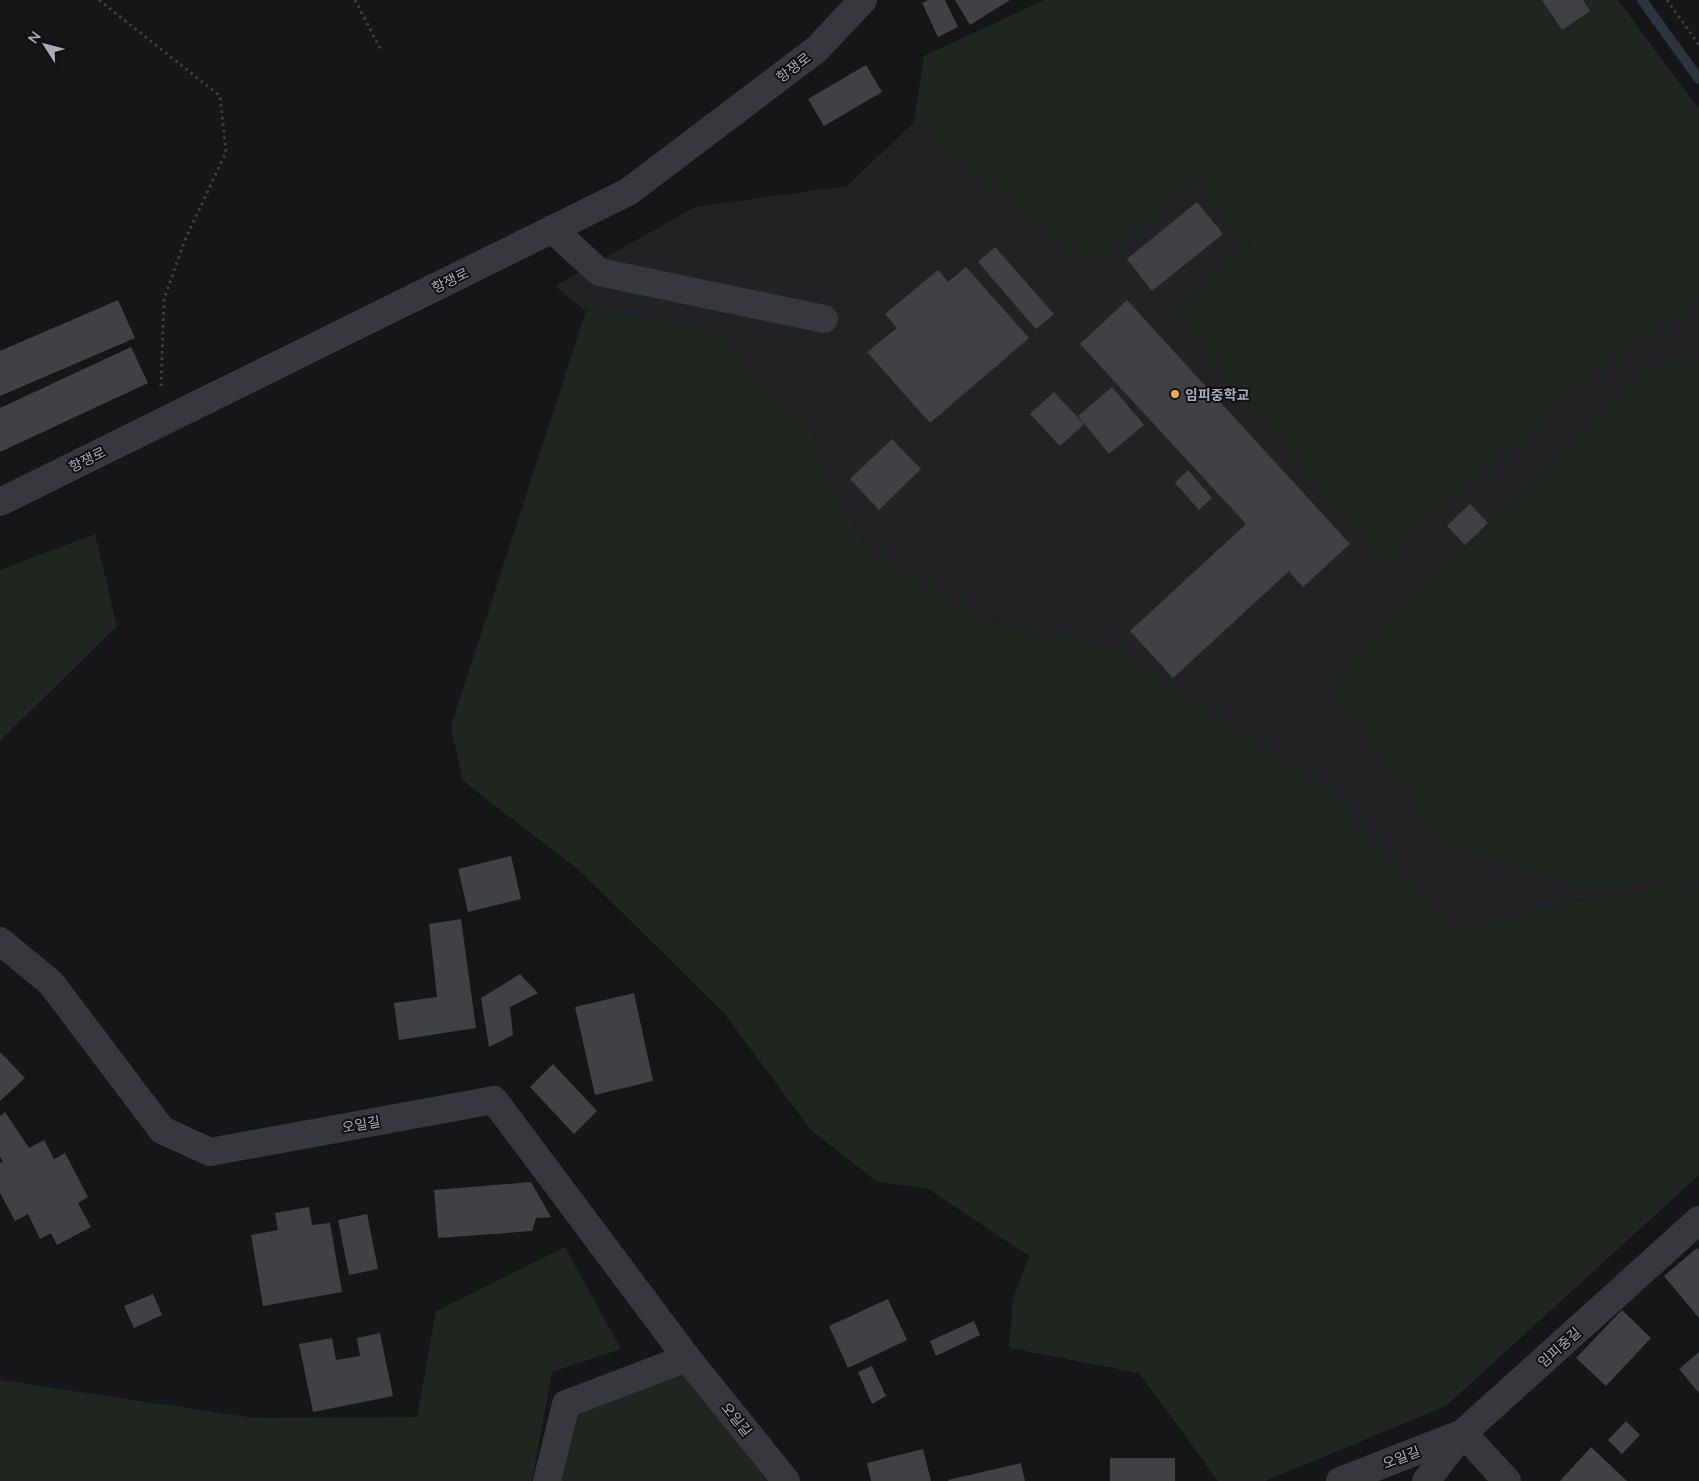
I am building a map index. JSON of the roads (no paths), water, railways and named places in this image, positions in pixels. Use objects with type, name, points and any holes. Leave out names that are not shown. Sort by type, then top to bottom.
[{"type":"street","name":"항쟁로","points":[[0,502],[628,192],[817,49],[863,0]]},
{"type":"street","points":[[552,229],[599,272],[824,319]]},
{"type":"street","name":"오일길","points":[[0,941],[50,983],[162,1130],[210,1152],[494,1100],[687,1358],[786,1481]]},
{"type":"street","name":"임피중길","points":[[1426,1481],[1463,1433],[1699,1220]]},
{"type":"street","points":[[547,1481],[566,1404],[687,1358]]},
{"type":"street","points":[[1463,1433],[1507,1481]]},
{"type":"street","name":"오일길","points":[[1340,1481],[1463,1433]]},
{"type":"waterway","points":[[1642,0],[1699,79]]},
{"type":"place","name":"임피중학교","points":[[1175,394]]}]
